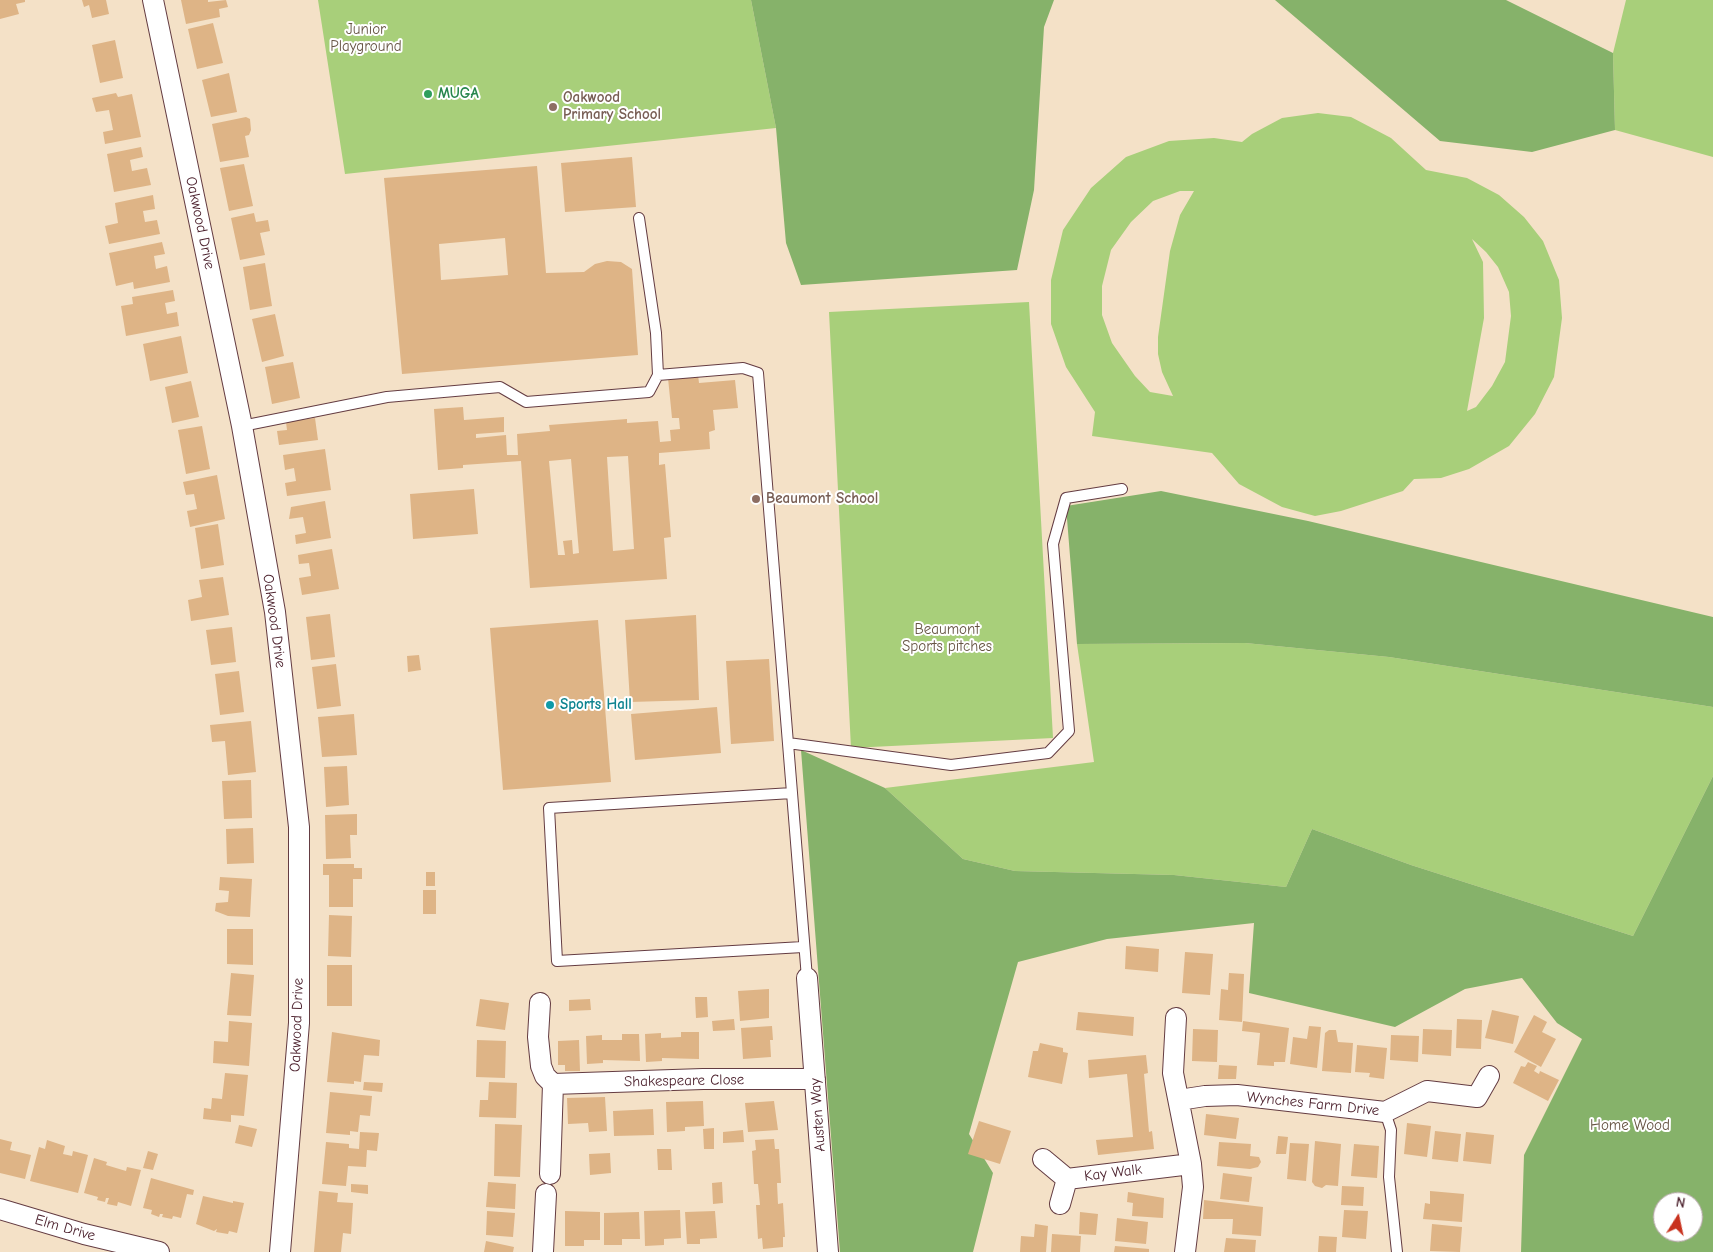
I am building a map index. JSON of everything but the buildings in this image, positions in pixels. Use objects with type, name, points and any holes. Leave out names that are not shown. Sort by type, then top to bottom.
[{"type":"street","name":"Oakwood Drive","points":[[153,0],[242,426],[275,612],[299,827],[299,1024],[280,1252]]},
{"type":"street","name":"Austen Way","points":[[807,978],[828,1252]]},
{"type":"street","points":[[540,1003],[538,1037],[540,1066],[545,1076],[553,1084],[550,1174]]},
{"type":"street","points":[[1176,1018],[1173,1073],[1191,1164],[1193,1187],[1185,1252]]},
{"type":"street","name":"Wynches Farm Drive","points":[[1179,1100],[1205,1096],[1238,1096],[1385,1112],[1427,1091],[1477,1097],[1489,1076]]},
{"type":"street","name":"Shakespeare Close","points":[[553,1084],[703,1079],[815,1079]]},
{"type":"street","name":"Kay Walk","points":[[1043,1159],[1067,1179],[1191,1164]]},
{"type":"street","points":[[1060,1204],[1067,1179]]},
{"type":"street","points":[[543,1252],[546,1194]]},
{"type":"street","name":"Elm Drive","points":[[0,1209],[84,1234],[159,1252]]},
{"type":"lane","points":[[242,426],[387,397],[415,394],[500,387],[526,402],[649,392],[658,375],[656,334],[639,218]]},
{"type":"lane","points":[[658,375],[743,368],[758,373],[807,978]]},
{"type":"lane","points":[[788,743],[950,765],[1048,753],[1069,731],[1053,544],[1066,498],[1122,489]]},
{"type":"lane","points":[[792,792],[549,808],[556,961],[803,947]]},
{"type":"lane","points":[[1385,1112],[1392,1130],[1389,1177],[1397,1252]]},
{"type":"green space","name":"Oakwood Primary School","points":[[318,0],[751,0],[776,128],[345,174]]},
{"type":"green space","points":[[751,0],[1054,0],[1044,27],[1034,190],[1017,270],[801,285],[786,243],[776,128]]},
{"type":"green space","points":[[1275,0],[1506,0],[1613,53],[1615,130],[1532,152],[1440,141]]},
{"type":"green space","points":[[1626,0],[1713,0],[1713,157],[1615,130],[1613,53]]},
{"type":"green space","points":[[1318,113],[1351,117],[1391,138],[1426,170],[1467,178],[1499,195],[1524,217],[1543,241],[1559,280],[1562,318],[1554,377],[1535,414],[1509,446],[1469,469],[1441,478],[1414,479],[1403,491],[1341,511],[1315,516],[1282,507],[1239,484],[1212,453],[1092,436],[1095,412],[1066,367],[1051,324],[1051,280],[1063,230],[1091,188],[1126,157],[1169,141],[1214,138],[1242,142],[1252,134],[1282,118]],"holes":[[[1180,191],[1194,191],[1180,215],[1170,251],[1158,337],[1158,354],[1162,372],[1173,396],[1150,392],[1135,376],[1112,343],[1102,315],[1102,286],[1111,250],[1131,222],[1153,201]],[[1472,239],[1498,267],[1509,292],[1511,316],[1505,362],[1492,386],[1476,407],[1467,411],[1484,318],[1483,262]]]},
{"type":"green space","name":"Beaumont Sports pitches","points":[[1029,302],[1053,738],[851,748],[829,312]]},
{"type":"green space","points":[[1161,491],[1308,521],[1713,617],[1713,707],[1389,657],[1245,643],[1077,644],[1066,506]]},
{"type":"green space","points":[[1245,643],[1389,657],[1713,707],[1713,776],[1633,936],[1411,865],[1312,829],[1286,887],[1174,875],[1015,871],[963,859],[885,788],[1094,762],[1077,644]]},
{"type":"green space","name":"Home Wood","points":[[801,750],[885,788],[963,859],[1015,871],[1174,875],[1286,887],[1312,829],[1411,865],[1633,936],[1713,776],[1713,1252],[1521,1252],[1524,1155],[1582,1039],[1557,1023],[1522,978],[1465,989],[1395,1027],[1249,993],[1254,923],[1107,939],[1018,962],[969,1134],[993,1173],[973,1252],[840,1252]]},
{"type":"place","name":"MUGA","points":[[428,94]]},
{"type":"place","name":"Oakwood Primary School","points":[[553,107]]},
{"type":"place","name":"Beaumont School","points":[[756,499]]},
{"type":"place","name":"Sports Hall","points":[[550,705]]},
{"type":"park label","name":"Junior Playground","points":[[366,38]]}]
